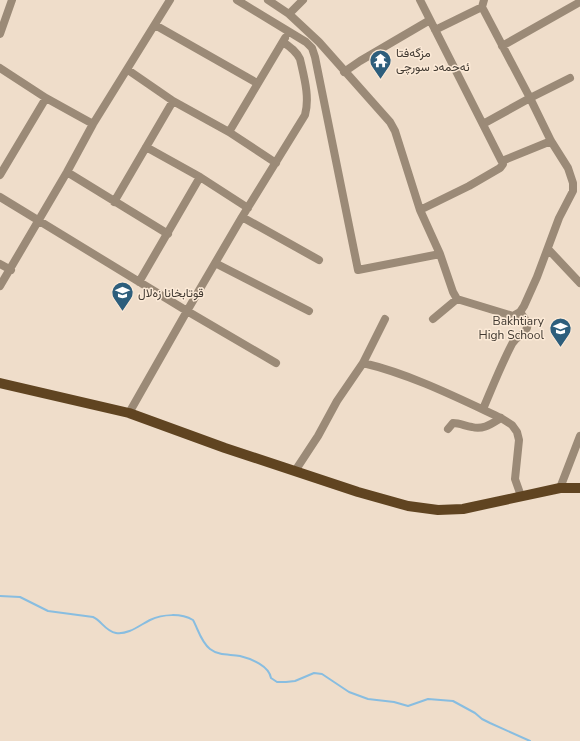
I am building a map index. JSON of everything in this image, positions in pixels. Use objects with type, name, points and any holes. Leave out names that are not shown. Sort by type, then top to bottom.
[{"type":"main road","points":[[0,383],[129,413],[225,448],[358,492],[401,504],[438,510],[464,509],[560,488],[580,488]]},
{"type":"street","points":[[0,34],[12,0]]},
{"type":"street","points":[[0,286],[11,270],[93,124],[128,70],[170,0]]},
{"type":"street","points":[[236,0],[306,42],[312,48],[358,270],[440,254]]},
{"type":"street","points":[[268,0],[289,14],[319,42],[344,72],[390,122],[395,131],[420,210],[440,254],[453,292],[457,299],[513,316],[520,312],[524,306],[548,249],[555,228],[573,191],[574,183],[568,168],[551,141],[502,46],[482,3],[436,30]]},
{"type":"street","points":[[289,14],[303,0]]},
{"type":"street","points":[[420,0],[502,161],[500,168],[469,186],[420,210]]},
{"type":"street","points":[[502,46],[580,2]]},
{"type":"street","points":[[344,72],[430,20]]},
{"type":"street","points":[[155,25],[257,83]]},
{"type":"street","points":[[228,132],[289,33]]},
{"type":"street","points":[[129,413],[242,217],[299,127],[305,115],[308,107],[308,98],[300,59],[290,47],[283,42]]},
{"type":"street","points":[[0,68],[46,98],[93,124]]},
{"type":"street","points":[[128,70],[173,101],[228,132],[276,163]]},
{"type":"street","points":[[483,124],[570,78]]},
{"type":"street","points":[[0,175],[46,98]]},
{"type":"street","points":[[114,202],[173,101]]},
{"type":"street","points":[[502,161],[551,141]]},
{"type":"street","points":[[146,147],[200,177],[248,208]]},
{"type":"street","points":[[67,172],[168,234]]},
{"type":"street","points":[[139,282],[200,177]]},
{"type":"street","points":[[0,197],[187,311],[276,363]]},
{"type":"street","points":[[242,217],[319,260]]},
{"type":"street","points":[[548,249],[580,283]]},
{"type":"street","points":[[215,263],[310,311]]},
{"type":"street","points":[[0,264],[11,270]]},
{"type":"street","points":[[433,319],[457,299]]},
{"type":"street","points":[[483,409],[513,342],[528,328],[528,323],[520,312]]},
{"type":"street","points":[[295,471],[318,436],[337,401],[363,363],[385,320]]},
{"type":"street","points":[[363,363],[380,367],[421,382],[483,409],[512,425],[517,432],[519,440],[515,479],[521,496]]},
{"type":"street","points":[[448,429],[453,423],[480,428],[489,426],[501,418]]},
{"type":"street","points":[[560,488],[580,436]]},
{"type":"waterway","points":[[0,596],[20,597],[48,611],[93,617],[106,628],[116,633],[125,633],[161,616],[183,616],[193,620],[202,639],[210,649],[217,653],[240,656],[255,661],[267,670],[271,678],[277,682],[295,681],[314,673],[322,674],[349,692],[368,699],[394,702],[408,706],[428,699],[453,701],[475,713],[482,719],[530,741]]},
{"type":"place","name":"مزگەفتا ئەحمەد سورچی","points":[[381,80]]},
{"type":"place","name":"قوتابخانا زەلال","points":[[122,312]]},
{"type":"place","name":"Bakhtiary High School","points":[[560,348]]}]
